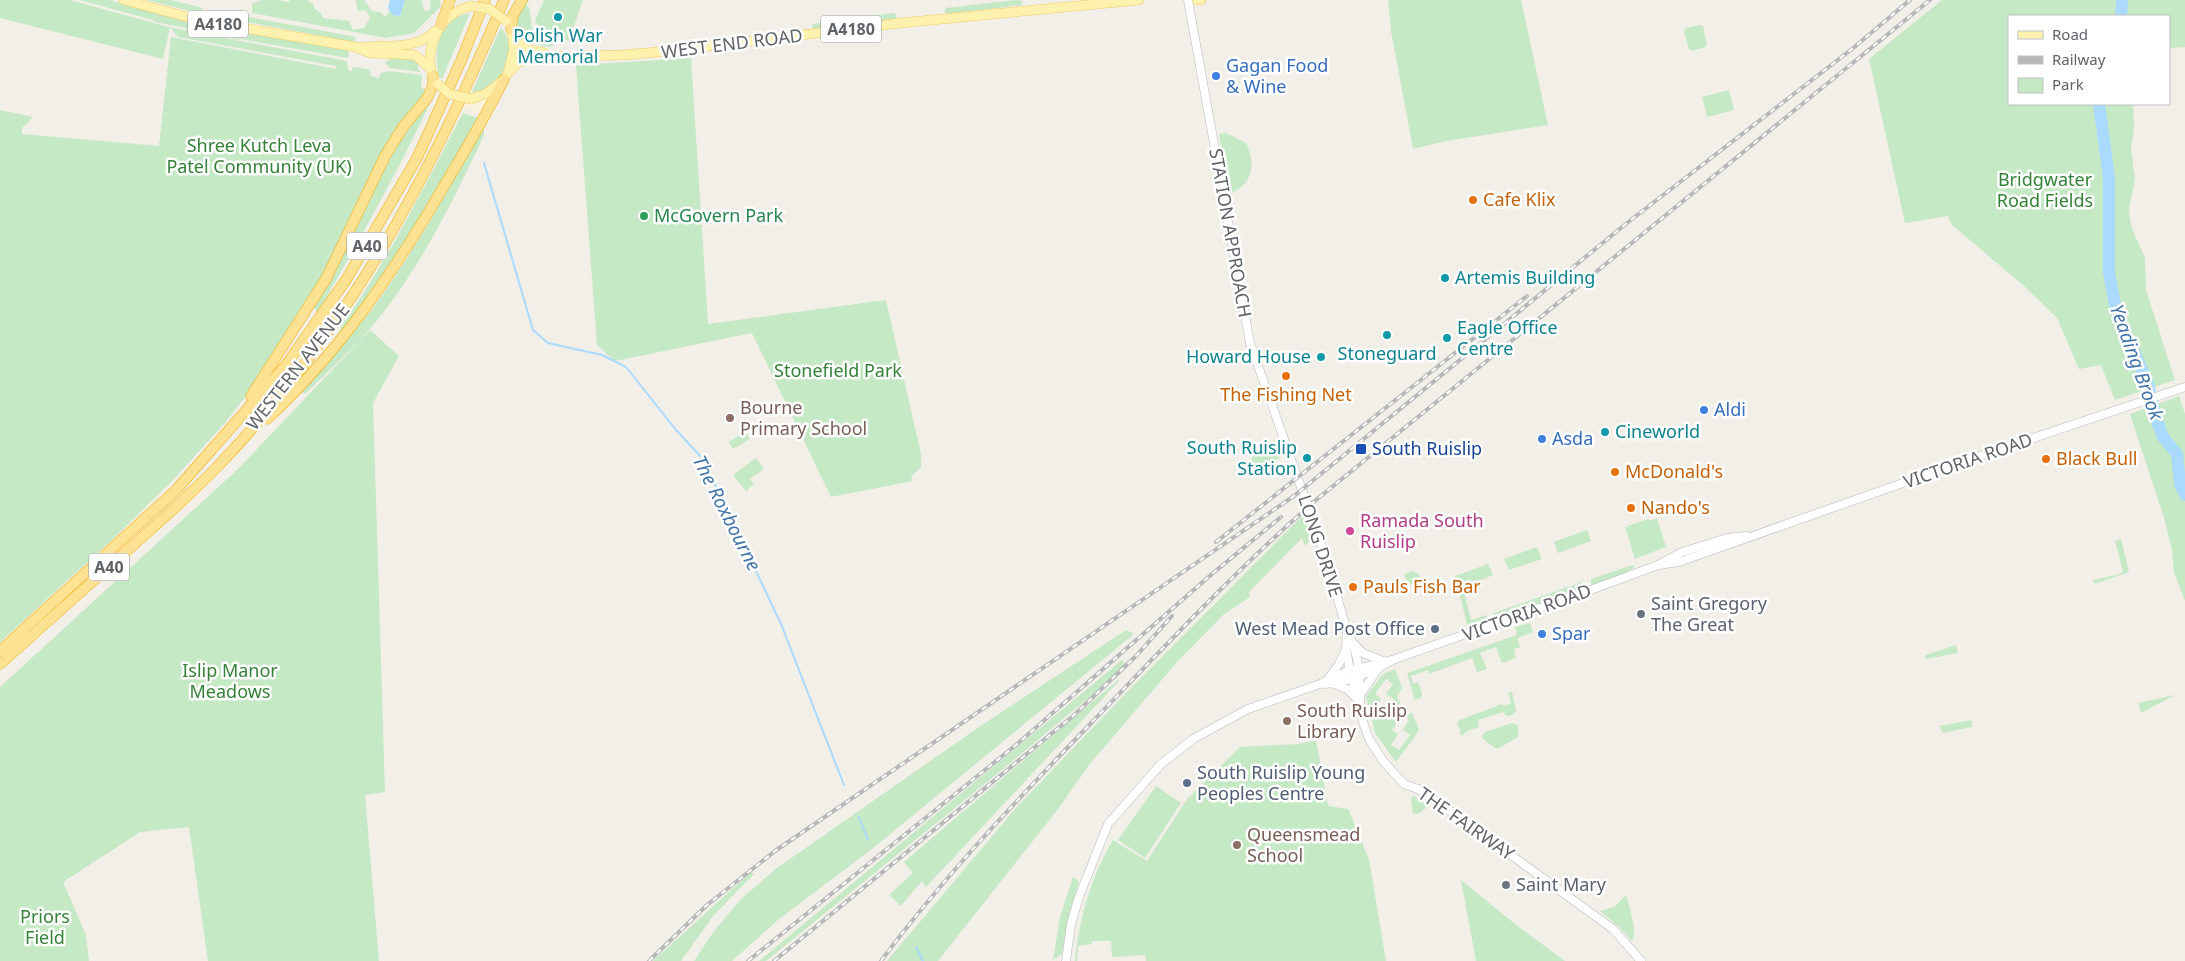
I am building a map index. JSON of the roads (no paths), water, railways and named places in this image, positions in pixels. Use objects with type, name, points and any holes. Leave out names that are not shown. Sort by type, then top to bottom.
[{"type":"highway","points":[[440,27],[450,0]]},
{"type":"highway","name":"WESTERN AVENUE","points":[[0,651],[177,489],[286,365],[351,272],[417,158],[461,61],[485,0]]},
{"type":"highway","name":"WESTERN AVENUE","points":[[0,664],[182,501],[264,416],[317,350],[364,280],[428,166],[474,70],[504,0]]},
{"type":"highway","points":[[510,27],[513,14],[522,0]]},
{"type":"highway","points":[[201,463],[257,388],[303,318],[326,279],[385,156],[403,127],[428,97],[433,85],[434,76]]},
{"type":"highway","points":[[216,467],[299,389],[348,332],[384,284],[484,119],[506,76]]},
{"type":"main road","name":"A4180","points":[[124,0],[202,21],[360,48],[371,53],[415,55],[424,61],[434,76]]},
{"type":"main road","name":"WEST END ROAD","points":[[506,76],[517,64],[529,57],[562,55],[616,56],[669,52],[900,22],[1140,0]]},
{"type":"main road","points":[[471,6],[490,9],[510,27],[513,56],[506,76],[487,93],[471,99],[449,94],[434,76],[431,48],[440,27],[460,10],[471,6]]},
{"type":"main road","name":"A4180","points":[[360,48],[405,46],[430,36],[440,27]]},
{"type":"main road","name":"WEST END ROAD","points":[[510,27],[524,48],[562,55]]},
{"type":"street","name":"STATION APPROACH","points":[[1188,0],[1250,343],[1292,461]]},
{"type":"street","name":"VICTORIA ROAD","points":[[1066,961],[1071,924],[1079,897],[1108,824],[1145,780],[1174,753],[1221,722],[1264,703],[1538,610],[1658,564],[1673,556],[1716,541],[1750,535],[2185,386]]},
{"type":"street","name":"LONG DRIVE","points":[[1292,461],[1324,552],[1351,639],[1359,671],[1359,701]]},
{"type":"street","name":"LONG DRIVE","points":[[1347,631],[1346,649],[1364,725],[1373,746],[1383,761],[1404,784]]},
{"type":"street","points":[[1351,639],[1363,653],[1385,661]]},
{"type":"street","points":[[1346,649],[1339,664],[1326,683],[1350,690],[1359,701],[1365,686],[1378,669]]},
{"type":"street","name":"VICTORIA ROAD","points":[[1359,671],[1378,669],[1395,659]]},
{"type":"street","name":"THE FAIRWAY","points":[[1404,784],[1418,788],[1613,929],[1641,961]]},
{"type":"water","points":[[390,0],[405,0],[400,16],[392,15],[388,8]]},
{"type":"waterway","name":"Yeading Brook","points":[[2121,15],[2122,0]]},
{"type":"waterway","name":"Yeading Brook","points":[[2099,105],[2109,178],[2109,273],[2116,310],[2148,384],[2156,418],[2163,437],[2177,454],[2180,484],[2185,495]]},
{"type":"waterway","name":"The Roxbourne","points":[[484,163],[533,330],[548,343],[602,355],[626,367],[676,430],[703,459],[781,624],[844,785]]},
{"type":"waterway","name":"The Roxbourne","points":[[859,817],[868,840]]},
{"type":"waterway","name":"The Roxbourne","points":[[916,947],[923,961]]},
{"type":"railway","points":[[649,961],[707,905],[775,851],[1294,496],[1627,223],[1852,49],[1910,0]]},
{"type":"railway","points":[[881,961],[905,929],[957,868],[1066,749],[1202,608],[1287,526],[1316,500],[1930,0]]},
{"type":"railway","points":[[1216,542],[1527,296]]},
{"type":"railway","points":[[748,961],[1016,745],[1212,574],[1281,517]]},
{"type":"railway","points":[[774,961],[1073,716],[1136,656],[1172,616]]},
{"type":"place","name":"Polish War Memorial","points":[[558,17]]},
{"type":"place","name":"Gagan Food & Wine","points":[[1216,76]]},
{"type":"place","name":"Cafe Klix","points":[[1473,200]]},
{"type":"place","name":"McGovern Park","points":[[644,216]]},
{"type":"place","name":"Artemis Building","points":[[1445,278]]},
{"type":"place","name":"Stoneguard","points":[[1387,335]]},
{"type":"place","name":"Eagle Office Centre","points":[[1447,338]]},
{"type":"place","name":"Howard House","points":[[1321,357]]},
{"type":"place","name":"The Fishing Net","points":[[1286,376]]},
{"type":"place","name":"Aldi","points":[[1704,410]]},
{"type":"place","name":"Bourne Primary School","points":[[730,418]]},
{"type":"place","name":"Cineworld","points":[[1605,432]]},
{"type":"place","name":"Asda","points":[[1542,439]]},
{"type":"place","name":"South Ruislip","points":[[1361,449]]},
{"type":"place","name":"South Ruislip Station","points":[[1307,458]]},
{"type":"place","name":"Black Bull","points":[[2046,459]]},
{"type":"place","name":"McDonald's","points":[[1615,472]]},
{"type":"place","name":"Nando's","points":[[1631,508]]},
{"type":"place","name":"Ramada South Ruislip","points":[[1350,531]]},
{"type":"place","name":"Pauls Fish Bar","points":[[1353,587]]},
{"type":"place","name":"Saint Gregory The Great","points":[[1641,614]]},
{"type":"place","name":"West Mead Post Office","points":[[1435,629]]},
{"type":"place","name":"Spar","points":[[1542,634]]},
{"type":"place","name":"South Ruislip Library","points":[[1287,721]]},
{"type":"place","name":"South Ruislip Young Peoples Centre","points":[[1187,783]]},
{"type":"place","name":"Queensmead School","points":[[1237,845]]},
{"type":"place","name":"Saint Mary","points":[[1506,885]]},
{"type":"park label","name":"Shree Kutch Leva Patel Community (UK)","points":[[259,156]]},
{"type":"park label","name":"Bridgwater Road Fields","points":[[2045,190]]},
{"type":"park label","name":"Stonefield Park","points":[[838,371]]},
{"type":"park label","name":"Islip Manor Meadows","points":[[230,681]]},
{"type":"park label","name":"Priors Field","points":[[45,928]]}]
